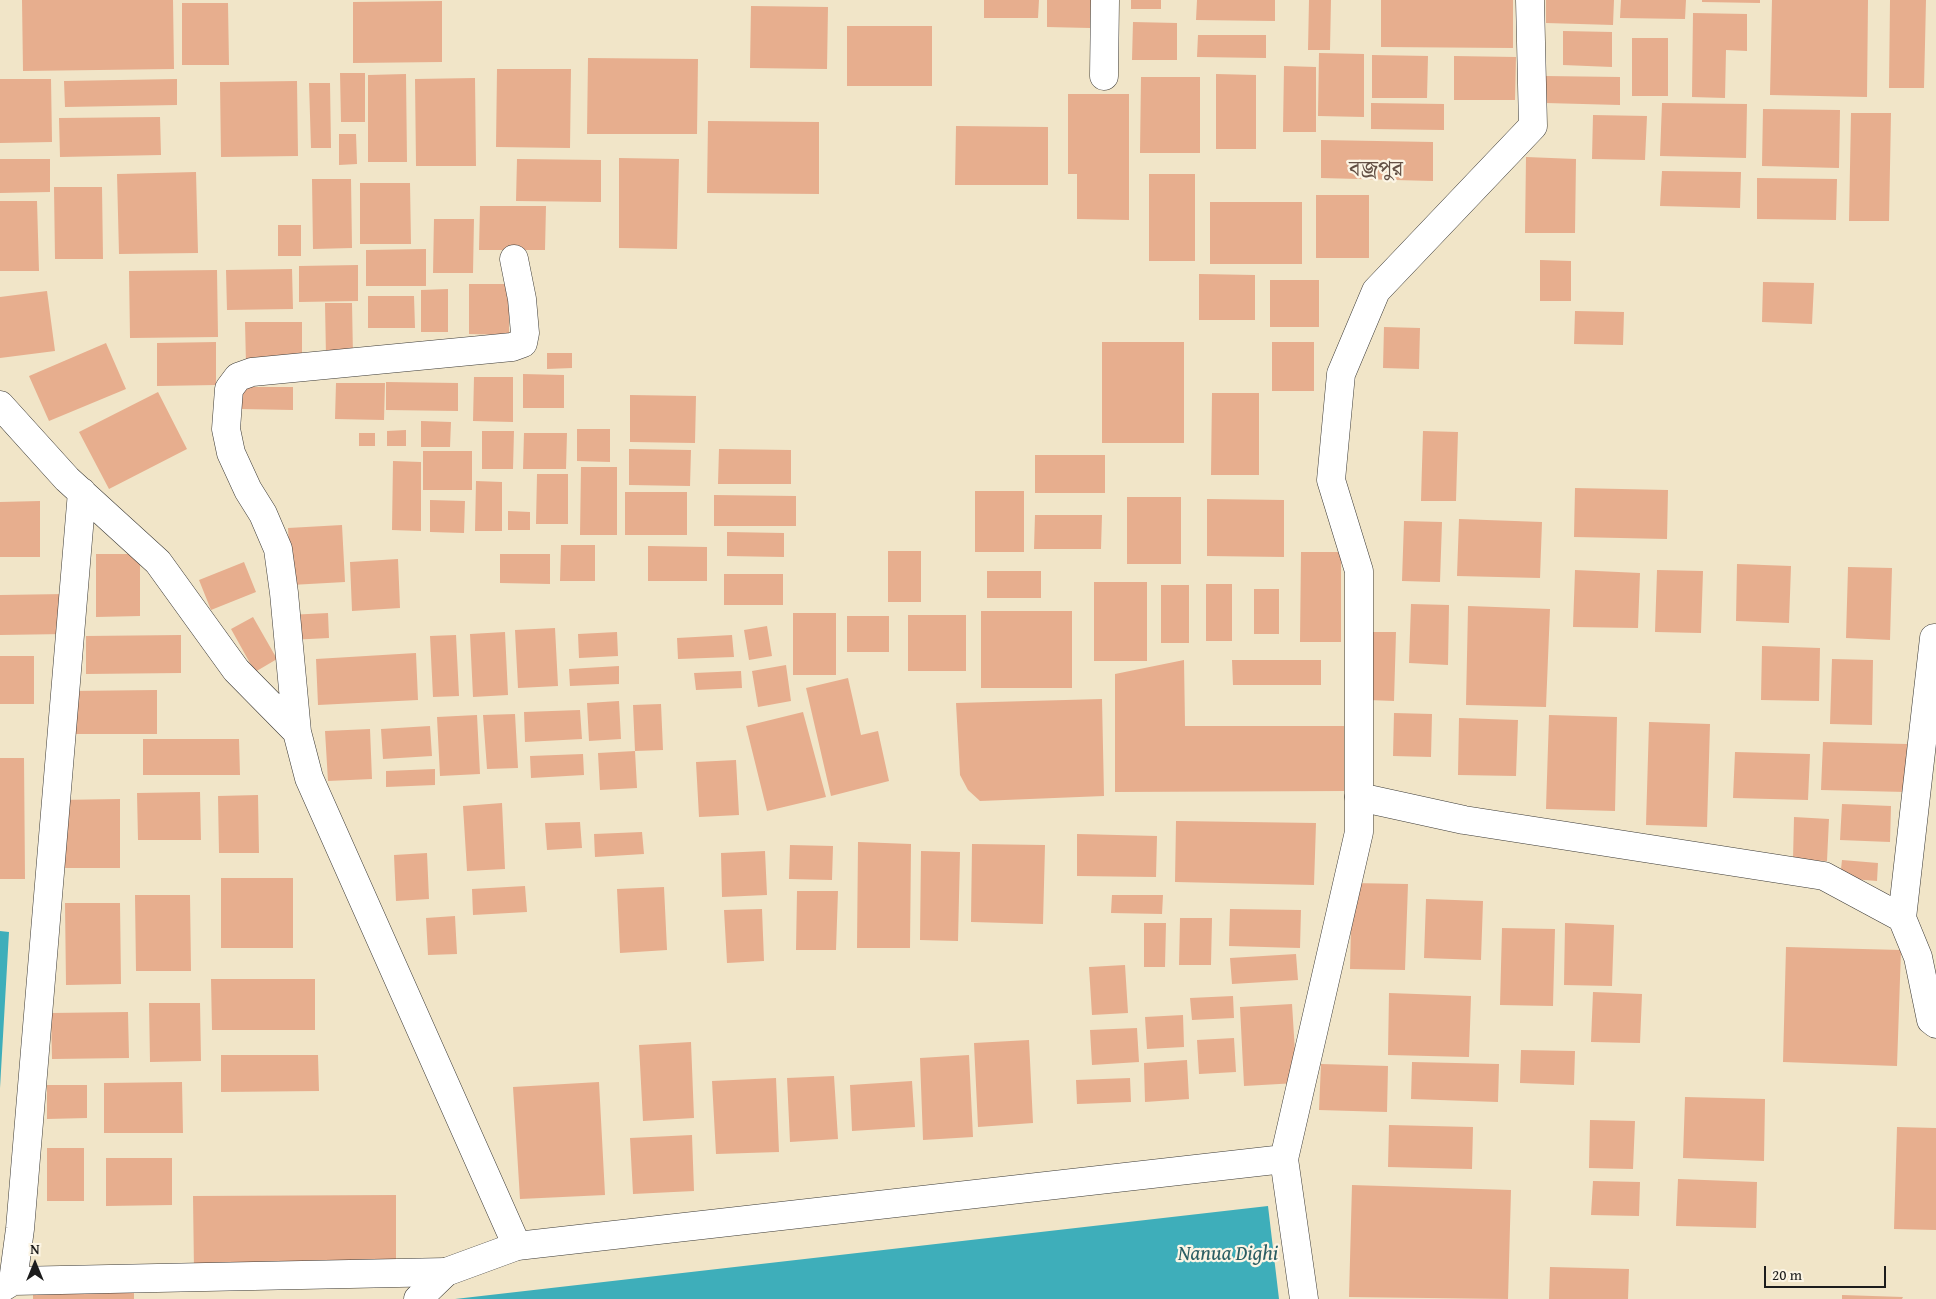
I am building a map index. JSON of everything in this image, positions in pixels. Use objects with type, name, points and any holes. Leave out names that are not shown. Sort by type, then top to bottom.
[{"type":"street","points":[[1104,76],[1105,0]]},
{"type":"street","points":[[1304,1299],[1284,1159],[1359,832],[1359,571],[1331,480],[1341,374],[1376,291],[1533,126],[1530,0]]},
{"type":"street","points":[[514,258],[522,298],[525,333],[523,343],[512,347],[252,372],[238,376],[229,389],[226,429],[231,453],[248,490],[263,514],[278,550],[284,593],[297,732],[309,778],[517,1246]]},
{"type":"street","points":[[0,405],[67,479],[158,562],[236,670],[297,732]]},
{"type":"street","points":[[82,492],[20,1229],[6,1285],[446,1272],[517,1246],[1284,1159]]},
{"type":"street","points":[[1934,638],[1902,918],[1918,957],[1931,1020],[1936,1024]]},
{"type":"street","points":[[1359,797],[1464,820],[1824,876],[1902,918]]},
{"type":"street","points":[[418,1299],[446,1272]]},
{"type":"water","points":[[0,931],[9,932],[0,1088]]},
{"type":"water","name":"Nanua Dighi","points":[[1268,1206],[1279,1299],[455,1299]]},
{"type":"building","points":[[22,0],[173,0],[174,69],[23,71]]},
{"type":"building","points":[[984,0],[1039,0],[1038,18],[984,18]]},
{"type":"building","points":[[1047,0],[1091,0],[1090,28],[1047,27]]},
{"type":"building","points":[[1131,0],[1161,0],[1161,9],[1131,9]]},
{"type":"building","points":[[1197,0],[1275,0],[1275,21],[1196,20]]},
{"type":"building","points":[[1309,0],[1331,0],[1330,50],[1308,50]]},
{"type":"building","points":[[1381,0],[1513,0],[1513,48],[1381,47]]},
{"type":"building","points":[[1546,0],[1614,0],[1613,25],[1546,23]]},
{"type":"building","points":[[1621,0],[1686,0],[1685,19],[1620,18]]},
{"type":"building","points":[[1702,0],[1760,0],[1760,3],[1702,2]]},
{"type":"building","points":[[1772,0],[1868,0],[1867,97],[1770,95]]},
{"type":"building","points":[[1890,0],[1926,0],[1924,88],[1889,88]]},
{"type":"building","points":[[442,1],[442,62],[353,63],[353,2]]},
{"type":"building","points":[[182,3],[228,3],[229,65],[182,65]]},
{"type":"building","points":[[751,6],[828,7],[827,69],[750,68]]},
{"type":"building","points":[[1693,13],[1747,14],[1747,51],[1726,50],[1725,98],[1692,97]]},
{"type":"building","points":[[1133,22],[1177,23],[1177,60],[1132,60]]},
{"type":"building","points":[[847,26],[932,26],[932,86],[847,86]]},
{"type":"building","points":[[1563,31],[1612,32],[1612,67],[1563,65]]},
{"type":"building","points":[[1198,35],[1266,35],[1266,58],[1197,57]]},
{"type":"building","points":[[1632,38],[1668,38],[1668,96],[1632,96]]},
{"type":"building","points":[[1319,53],[1364,54],[1364,117],[1318,116]]},
{"type":"building","points":[[1372,55],[1428,56],[1427,98],[1372,98]]},
{"type":"building","points":[[1454,56],[1516,57],[1515,100],[1454,100]]},
{"type":"building","points":[[588,58],[698,59],[697,134],[587,134]]},
{"type":"building","points":[[1284,66],[1316,67],[1316,132],[1283,132]]},
{"type":"building","points":[[497,69],[571,69],[570,148],[496,147]]},
{"type":"building","points":[[340,73],[365,73],[365,122],[341,122]]},
{"type":"building","points":[[406,74],[407,162],[368,162],[368,75]]},
{"type":"building","points":[[1216,74],[1256,75],[1256,149],[1216,149]]},
{"type":"building","points":[[1546,76],[1620,77],[1620,105],[1546,103]]},
{"type":"building","points":[[1141,77],[1200,77],[1200,153],[1140,153]]},
{"type":"building","points":[[475,78],[476,166],[416,166],[415,79]]},
{"type":"building","points":[[0,79],[51,79],[52,142],[0,143]]},
{"type":"building","points":[[177,79],[177,105],[65,107],[64,81]]},
{"type":"building","points":[[297,81],[298,156],[221,157],[220,82]]},
{"type":"building","points":[[309,83],[330,83],[331,148],[311,148]]},
{"type":"building","points":[[1068,94],[1129,94],[1129,220],[1077,219],[1077,174],[1068,174]]},
{"type":"building","points":[[1371,103],[1444,104],[1444,130],[1371,129]]},
{"type":"building","points":[[1662,103],[1747,104],[1746,158],[1660,156]]},
{"type":"building","points":[[1763,109],[1840,110],[1839,168],[1762,166]]},
{"type":"building","points":[[1851,113],[1891,113],[1889,221],[1849,221]]},
{"type":"building","points":[[1593,115],[1647,116],[1645,160],[1592,159]]},
{"type":"building","points":[[160,117],[161,155],[60,157],[59,118]]},
{"type":"building","points":[[708,121],[819,122],[819,194],[707,193]]},
{"type":"building","points":[[956,126],[1048,127],[1048,185],[955,185]]},
{"type":"building","points":[[339,134],[356,134],[357,164],[339,165]]},
{"type":"building","points":[[1321,140],[1433,142],[1433,181],[1321,178]]},
{"type":"building","points":[[1526,157],[1576,159],[1575,233],[1525,233]]},
{"type":"building","points":[[619,158],[679,159],[677,249],[619,248]]},
{"type":"building","points":[[0,159],[50,159],[50,192],[0,193]]},
{"type":"building","points":[[517,159],[601,160],[601,202],[516,201]]},
{"type":"building","points":[[1662,171],[1741,172],[1740,208],[1660,206]]},
{"type":"building","points":[[196,172],[198,253],[119,254],[117,174]]},
{"type":"building","points":[[1149,174],[1195,174],[1195,261],[1149,261]]},
{"type":"building","points":[[1757,178],[1837,179],[1836,220],[1757,219]]},
{"type":"building","points":[[312,179],[351,179],[352,248],[313,249]]},
{"type":"building","points":[[360,183],[410,183],[411,244],[360,244]]},
{"type":"building","points":[[54,187],[102,187],[103,259],[55,259]]},
{"type":"building","points":[[1316,195],[1369,195],[1369,258],[1316,258]]},
{"type":"building","points":[[0,201],[37,201],[39,271],[0,271]]},
{"type":"building","points":[[1210,202],[1302,202],[1302,264],[1210,264]]},
{"type":"building","points":[[480,206],[546,206],[545,250],[479,250]]},
{"type":"building","points":[[434,219],[474,219],[473,273],[433,273]]},
{"type":"building","points":[[278,225],[301,225],[301,256],[278,256]]},
{"type":"building","points":[[426,249],[426,286],[366,286],[366,250]]},
{"type":"building","points":[[1540,260],[1571,261],[1571,301],[1540,301]]},
{"type":"building","points":[[358,265],[358,301],[299,302],[299,266]]},
{"type":"building","points":[[292,269],[293,309],[227,310],[226,270]]},
{"type":"building","points":[[217,270],[218,337],[130,338],[129,271]]},
{"type":"building","points":[[1199,274],[1255,275],[1255,320],[1199,320]]},
{"type":"building","points":[[1270,280],[1319,280],[1319,327],[1270,327]]},
{"type":"building","points":[[1763,282],[1814,283],[1812,324],[1762,322]]},
{"type":"building","points":[[469,284],[509,284],[509,335],[469,334]]},
{"type":"building","points":[[448,289],[448,332],[421,332],[421,290]]},
{"type":"building","points":[[47,291],[55,351],[0,358],[0,297]]},
{"type":"building","points":[[368,296],[414,296],[415,328],[368,328]]},
{"type":"building","points":[[325,303],[352,303],[353,357],[326,357]]},
{"type":"building","points":[[1575,311],[1624,312],[1623,345],[1574,344]]},
{"type":"building","points":[[245,322],[302,322],[302,364],[246,364]]},
{"type":"building","points":[[1384,327],[1420,328],[1419,369],[1383,368]]},
{"type":"building","points":[[216,342],[216,385],[157,386],[157,343]]},
{"type":"building","points":[[1102,342],[1184,342],[1184,443],[1102,443]]},
{"type":"building","points":[[1272,342],[1314,342],[1314,391],[1272,391]]},
{"type":"building","points":[[106,343],[126,389],[49,421],[29,376]]},
{"type":"building","points":[[547,353],[572,353],[572,368],[547,369]]},
{"type":"building","points":[[523,374],[564,375],[564,408],[523,408]]},
{"type":"building","points":[[474,377],[513,377],[513,422],[473,421]]},
{"type":"building","points":[[386,382],[458,383],[458,411],[386,410]]},
{"type":"building","points":[[336,383],[385,383],[384,420],[335,419]]},
{"type":"building","points":[[241,387],[293,387],[293,410],[241,409]]},
{"type":"building","points":[[158,392],[187,449],[109,489],[79,432]]},
{"type":"building","points":[[1212,393],[1259,393],[1259,475],[1211,475]]},
{"type":"building","points":[[630,395],[696,396],[695,443],[630,442]]},
{"type":"building","points":[[421,421],[451,422],[450,447],[421,447]]},
{"type":"building","points":[[577,429],[610,429],[610,462],[577,461]]},
{"type":"building","points":[[406,430],[406,446],[387,446],[387,431]]},
{"type":"building","points":[[482,431],[514,431],[513,469],[482,469]]},
{"type":"building","points":[[1423,431],[1458,432],[1456,501],[1421,501]]},
{"type":"building","points":[[359,433],[375,433],[375,446],[359,446]]},
{"type":"building","points":[[524,433],[567,433],[566,469],[523,469]]},
{"type":"building","points":[[629,449],[691,450],[690,486],[629,485]]},
{"type":"building","points":[[719,449],[791,450],[791,484],[718,484]]},
{"type":"building","points":[[423,451],[472,451],[472,490],[423,490]]},
{"type":"building","points":[[1035,455],[1105,455],[1105,493],[1035,493]]},
{"type":"building","points":[[393,461],[421,462],[421,531],[392,530]]},
{"type":"building","points":[[581,467],[617,467],[617,535],[580,535]]},
{"type":"building","points":[[537,474],[568,474],[568,524],[536,524]]},
{"type":"building","points":[[476,481],[502,482],[502,531],[475,531]]},
{"type":"building","points":[[1575,488],[1668,490],[1667,539],[1574,537]]},
{"type":"building","points":[[975,491],[1024,491],[1024,552],[975,552]]},
{"type":"building","points":[[625,492],[687,492],[687,535],[625,535]]},
{"type":"building","points":[[714,495],[796,496],[796,526],[714,526]]},
{"type":"building","points":[[1127,497],[1181,497],[1181,564],[1127,564]]},
{"type":"building","points":[[1207,499],[1284,500],[1284,557],[1207,556]]},
{"type":"building","points":[[430,500],[465,501],[464,533],[430,532]]},
{"type":"building","points":[[40,501],[40,557],[0,557],[0,502]]},
{"type":"building","points":[[508,511],[530,512],[530,530],[508,530]]},
{"type":"building","points":[[1035,515],[1102,515],[1101,549],[1034,549]]},
{"type":"building","points":[[1459,519],[1542,522],[1540,578],[1457,576]]},
{"type":"building","points":[[1404,521],[1442,522],[1440,582],[1402,581]]},
{"type":"building","points":[[342,525],[345,582],[291,585],[288,528]]},
{"type":"building","points":[[727,532],[784,533],[784,557],[727,556]]},
{"type":"building","points":[[561,545],[595,545],[595,581],[560,581]]},
{"type":"building","points":[[648,546],[707,547],[707,581],[648,581]]},
{"type":"building","points":[[888,551],[921,551],[921,602],[888,602]]},
{"type":"building","points":[[1301,552],[1341,552],[1341,642],[1300,642]]},
{"type":"building","points":[[96,554],[140,554],[140,616],[96,617]]},
{"type":"building","points":[[500,554],[550,554],[550,584],[500,583]]},
{"type":"building","points":[[398,559],[400,608],[352,611],[350,562]]},
{"type":"building","points":[[244,562],[256,592],[211,610],[199,580]]},
{"type":"building","points":[[1737,564],[1791,566],[1789,623],[1736,621]]},
{"type":"building","points":[[1848,567],[1892,568],[1890,640],[1846,638]]},
{"type":"building","points":[[1575,570],[1640,573],[1638,628],[1573,627]]},
{"type":"building","points":[[1657,570],[1703,571],[1701,633],[1655,632]]},
{"type":"building","points":[[987,571],[1041,571],[1041,598],[987,598]]},
{"type":"building","points":[[724,574],[783,574],[783,605],[724,605]]},
{"type":"building","points":[[1094,582],[1147,582],[1147,661],[1094,661]]},
{"type":"building","points":[[1206,584],[1232,584],[1232,641],[1206,641]]},
{"type":"building","points":[[1161,585],[1189,585],[1189,643],[1161,643]]},
{"type":"building","points":[[1254,589],[1279,589],[1279,634],[1254,634]]},
{"type":"building","points":[[65,594],[65,634],[0,635],[0,595]]},
{"type":"building","points":[[1411,604],[1449,605],[1448,665],[1409,663]]},
{"type":"building","points":[[1468,606],[1550,609],[1546,707],[1466,705]]},
{"type":"building","points":[[981,611],[1072,611],[1072,688],[981,688]]},
{"type":"building","points":[[328,613],[329,638],[289,640],[288,615]]},
{"type":"building","points":[[793,613],[836,613],[836,675],[793,675]]},
{"type":"building","points":[[908,615],[966,615],[966,671],[908,671]]},
{"type":"building","points":[[847,616],[889,616],[889,652],[847,652]]},
{"type":"building","points":[[253,617],[277,659],[255,672],[231,629]]},
{"type":"building","points":[[767,626],[772,656],[749,660],[744,630]]},
{"type":"building","points":[[555,628],[558,686],[518,688],[515,630]]},
{"type":"building","points":[[505,632],[508,695],[473,697],[470,634]]},
{"type":"building","points":[[617,632],[618,656],[579,658],[578,634]]},
{"type":"building","points":[[1371,632],[1396,632],[1394,701],[1369,700]]},
{"type":"building","points":[[181,635],[181,673],[86,674],[86,636]]},
{"type":"building","points":[[456,635],[459,696],[433,697],[430,636]]},
{"type":"building","points":[[732,635],[734,657],[678,659],[677,638]]},
{"type":"building","points":[[1762,646],[1820,648],[1819,701],[1761,700]]},
{"type":"building","points":[[416,653],[418,700],[318,705],[316,659]]},
{"type":"building","points":[[0,656],[34,656],[34,704],[0,704]]},
{"type":"building","points":[[1832,659],[1873,660],[1872,725],[1830,724]]},
{"type":"building","points":[[1184,660],[1185,726],[1344,726],[1344,791],[1115,792],[1115,674]]},
{"type":"building","points":[[1232,660],[1321,660],[1321,685],[1233,685]]},
{"type":"building","points":[[786,665],[791,701],[758,707],[752,671]]},
{"type":"building","points":[[619,666],[619,684],[570,686],[569,669]]},
{"type":"building","points":[[741,671],[742,688],[696,690],[694,673]]},
{"type":"building","points":[[848,678],[861,735],[878,731],[889,781],[831,796],[806,688]]},
{"type":"building","points":[[157,690],[157,734],[69,734],[69,691]]},
{"type":"building","points":[[1102,699],[1104,796],[980,801],[968,790],[960,775],[956,703]]},
{"type":"building","points":[[619,701],[621,739],[589,741],[587,703]]},
{"type":"building","points":[[661,704],[663,750],[635,751],[633,705]]},
{"type":"building","points":[[580,710],[582,739],[525,742],[524,712]]},
{"type":"building","points":[[803,712],[826,797],[767,811],[746,726]]},
{"type":"building","points":[[1394,713],[1432,714],[1431,757],[1393,756]]},
{"type":"building","points":[[515,714],[518,768],[487,769],[483,715]]},
{"type":"building","points":[[477,715],[480,774],[440,776],[437,717]]},
{"type":"building","points":[[1549,715],[1617,717],[1615,811],[1546,809]]},
{"type":"building","points":[[1459,718],[1518,720],[1516,776],[1458,775]]},
{"type":"building","points":[[1649,722],[1710,724],[1707,827],[1646,825]]},
{"type":"building","points":[[430,726],[432,756],[383,759],[381,729]]},
{"type":"building","points":[[370,729],[372,779],[328,781],[325,731]]},
{"type":"building","points":[[143,739],[239,739],[240,775],[143,775]]},
{"type":"building","points":[[1823,742],[1907,744],[1906,792],[1821,790]]},
{"type":"building","points":[[635,751],[637,788],[600,790],[598,753]]},
{"type":"building","points":[[1735,752],[1810,754],[1808,800],[1733,798]]},
{"type":"building","points":[[583,754],[584,775],[531,778],[530,756]]},
{"type":"building","points":[[0,758],[24,758],[25,879],[0,879]]},
{"type":"building","points":[[736,760],[739,815],[699,817],[696,762]]},
{"type":"building","points":[[435,769],[435,785],[386,787],[386,771]]},
{"type":"building","points":[[200,792],[201,840],[138,840],[137,793]]},
{"type":"building","points":[[258,795],[259,853],[219,853],[218,796]]},
{"type":"building","points":[[120,799],[120,868],[59,868],[58,800]]},
{"type":"building","points":[[502,803],[505,869],[467,871],[463,806]]},
{"type":"building","points":[[1842,804],[1891,806],[1890,842],[1840,840]]},
{"type":"building","points":[[1794,817],[1829,819],[1827,861],[1793,860]]},
{"type":"building","points":[[1176,821],[1316,823],[1314,885],[1175,882]]},
{"type":"building","points":[[580,822],[582,848],[547,850],[545,823]]},
{"type":"building","points":[[642,832],[644,854],[595,857],[594,834]]},
{"type":"building","points":[[1077,834],[1157,836],[1156,877],[1077,876]]},
{"type":"building","points":[[858,842],[911,844],[910,948],[857,948]]},
{"type":"building","points":[[972,844],[1045,845],[1043,924],[971,922]]},
{"type":"building","points":[[790,845],[833,846],[832,880],[789,879]]},
{"type":"building","points":[[765,851],[767,895],[722,897],[721,853]]},
{"type":"building","points":[[921,851],[960,852],[958,941],[920,940]]},
{"type":"building","points":[[427,853],[429,899],[396,901],[394,855]]},
{"type":"building","points":[[1842,860],[1878,863],[1877,881],[1840,878]]},
{"type":"building","points":[[221,878],[293,878],[293,948],[221,948]]},
{"type":"building","points":[[1352,883],[1408,884],[1405,970],[1350,969]]},
{"type":"building","points":[[525,886],[527,912],[473,915],[472,889]]},
{"type":"building","points":[[664,887],[667,950],[620,953],[617,889]]},
{"type":"building","points":[[797,891],[838,891],[836,950],[796,950]]},
{"type":"building","points":[[135,895],[190,895],[191,971],[136,971]]},
{"type":"building","points":[[1112,895],[1163,895],[1162,914],[1111,913]]},
{"type":"building","points":[[1426,899],[1483,901],[1481,960],[1424,958]]},
{"type":"building","points":[[65,903],[120,903],[121,984],[66,985]]},
{"type":"building","points":[[762,909],[764,961],[727,963],[724,910]]},
{"type":"building","points":[[1230,909],[1301,910],[1300,948],[1229,946]]},
{"type":"building","points":[[455,916],[457,954],[428,955],[426,918]]},
{"type":"building","points":[[1180,918],[1212,918],[1211,965],[1179,965]]},
{"type":"building","points":[[1144,923],[1166,923],[1165,967],[1144,967]]},
{"type":"building","points":[[1565,923],[1614,925],[1612,986],[1564,985]]},
{"type":"building","points":[[1502,928],[1555,929],[1553,1006],[1500,1005]]},
{"type":"building","points":[[1786,947],[1901,950],[1897,1066],[1783,1062]]},
{"type":"building","points":[[1296,954],[1298,980],[1232,984],[1230,958]]},
{"type":"building","points":[[1125,965],[1128,1013],[1092,1015],[1089,967]]},
{"type":"building","points":[[211,979],[315,979],[315,1030],[212,1030]]},
{"type":"building","points":[[1593,992],[1642,994],[1640,1043],[1591,1042]]},
{"type":"building","points":[[1389,993],[1471,996],[1469,1057],[1388,1055]]},
{"type":"building","points":[[1233,996],[1234,1018],[1192,1020],[1190,998]]},
{"type":"building","points":[[149,1003],[200,1003],[201,1061],[150,1062]]},
{"type":"building","points":[[1292,1004],[1297,1083],[1244,1086],[1240,1007]]},
{"type":"building","points":[[128,1012],[129,1058],[52,1059],[51,1013]]},
{"type":"building","points":[[1183,1015],[1184,1047],[1147,1049],[1145,1017]]},
{"type":"building","points":[[1137,1028],[1139,1062],[1092,1065],[1090,1030]]},
{"type":"building","points":[[1234,1038],[1236,1072],[1199,1074],[1197,1040]]},
{"type":"building","points":[[1029,1040],[1033,1123],[978,1127],[974,1043]]},
{"type":"building","points":[[691,1042],[694,1118],[643,1121],[639,1045]]},
{"type":"building","points":[[1521,1050],[1575,1051],[1574,1085],[1520,1083]]},
{"type":"building","points":[[221,1055],[318,1055],[319,1091],[221,1092]]},
{"type":"building","points":[[969,1055],[973,1137],[923,1140],[920,1058]]},
{"type":"building","points":[[1187,1060],[1189,1099],[1145,1102],[1144,1063]]},
{"type":"building","points":[[1412,1062],[1499,1064],[1498,1102],[1411,1099]]},
{"type":"building","points":[[1321,1064],[1388,1066],[1387,1112],[1319,1110]]},
{"type":"building","points":[[834,1076],[838,1139],[790,1142],[787,1078]]},
{"type":"building","points":[[776,1078],[779,1152],[716,1154],[712,1081]]},
{"type":"building","points":[[1130,1078],[1131,1102],[1077,1104],[1076,1080]]},
{"type":"building","points":[[912,1081],[915,1127],[852,1131],[850,1085]]},
{"type":"building","points":[[182,1082],[183,1133],[104,1133],[104,1083]]},
{"type":"building","points":[[599,1082],[605,1195],[520,1199],[513,1087]]},
{"type":"building","points":[[47,1085],[87,1085],[87,1118],[47,1119]]},
{"type":"building","points":[[1685,1097],[1765,1099],[1764,1161],[1683,1158]]},
{"type":"building","points":[[1590,1120],[1635,1121],[1633,1169],[1589,1168]]},
{"type":"building","points":[[1389,1125],[1473,1127],[1472,1169],[1388,1167]]},
{"type":"building","points":[[1897,1127],[1936,1128],[1936,1230],[1894,1229]]},
{"type":"building","points":[[692,1135],[694,1191],[633,1194],[630,1138]]},
{"type":"building","points":[[47,1148],[84,1148],[84,1201],[47,1201]]},
{"type":"building","points":[[106,1158],[172,1158],[172,1205],[106,1206]]},
{"type":"building","points":[[1678,1179],[1757,1182],[1756,1228],[1676,1226]]},
{"type":"building","points":[[1593,1181],[1640,1182],[1639,1216],[1591,1215]]},
{"type":"building","points":[[1352,1185],[1511,1190],[1508,1299],[1349,1297]]},
{"type":"building","points":[[396,1195],[396,1269],[194,1271],[193,1196]]},
{"type":"building","points":[[1550,1267],[1629,1269],[1628,1299],[1549,1299]]},
{"type":"building","points":[[134,1284],[134,1299],[33,1299],[33,1285]]},
{"type":"building","points":[[1842,1295],[1903,1297],[1902,1299],[1842,1299]]},
{"type":"district","name":"বজ্রপুর","points":[[1376,170]]}]
